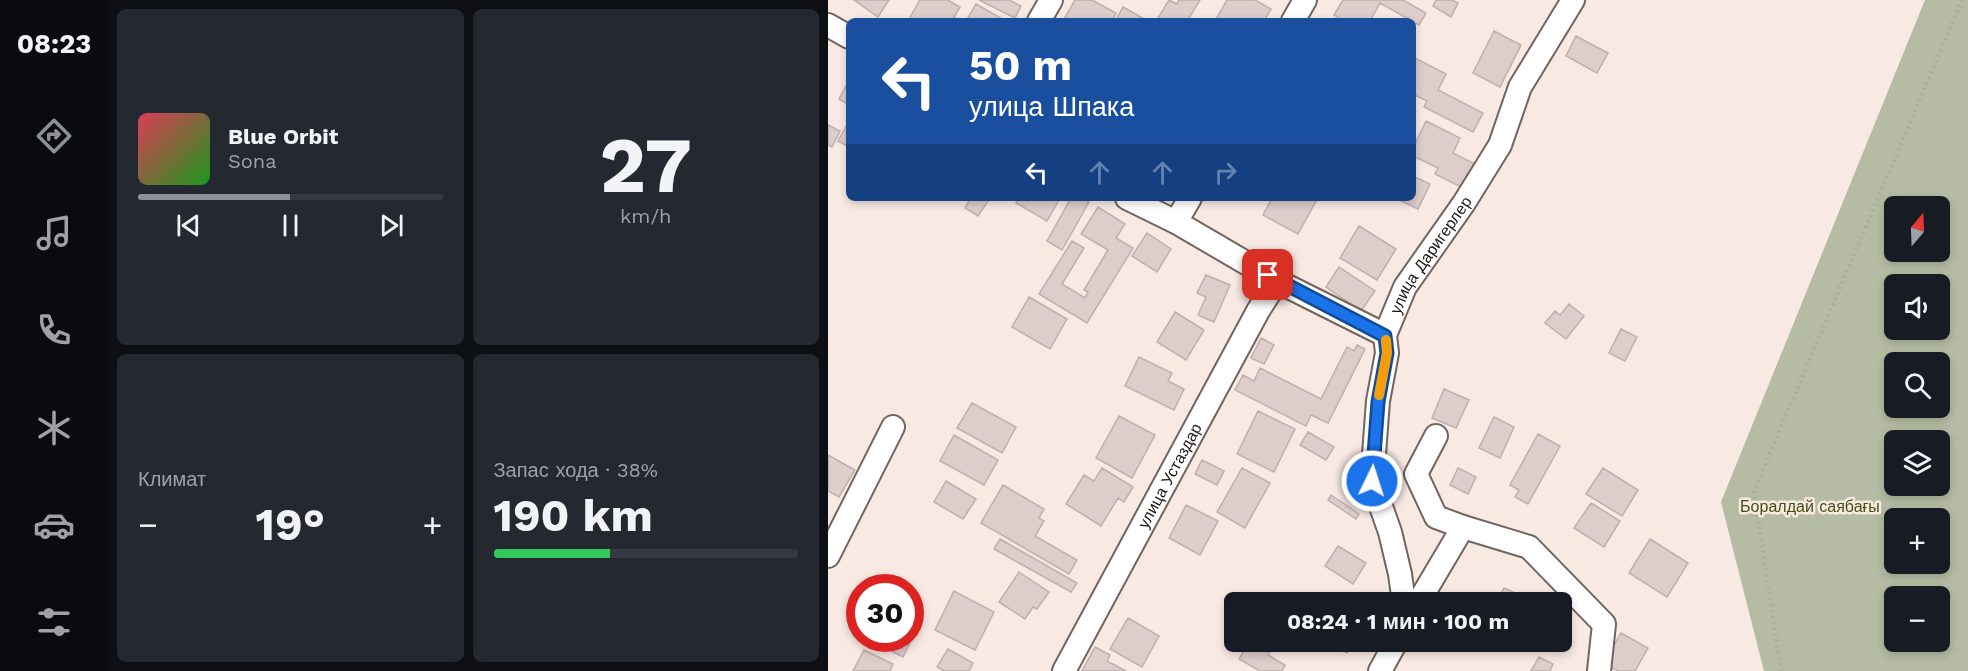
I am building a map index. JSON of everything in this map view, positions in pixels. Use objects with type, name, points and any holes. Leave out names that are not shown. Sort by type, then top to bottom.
[{"type":"street","points":[[1041,18],[1051,0]]},
{"type":"street","points":[[1295,18],[1305,0]]},
{"type":"street","name":"улица Даригерлер","points":[[1402,592],[1390,532],[1372,481],[1378,402],[1387,353],[1385,336],[1405,288],[1464,203],[1500,145],[1520,87],[1573,0]]},
{"type":"street","points":[[828,24],[846,35]]},
{"type":"street","points":[[1133,201],[1176,222],[1277,281],[1385,336]]},
{"type":"street","points":[[1176,222],[1188,201]]},
{"type":"street","name":"улица Устаздар","points":[[1064,671],[1258,311],[1277,281]]},
{"type":"street","points":[[828,556],[893,427]]},
{"type":"street","points":[[1436,436],[1416,474],[1436,517],[1529,547],[1604,624],[1599,671]]},
{"type":"street","points":[[1425,592],[1463,527]]},
{"type":"street","points":[[1380,671],[1390,652]]},
{"type":"path","points":[[1781,671],[1754,491],[1962,0]]},
{"type":"green space","name":"Боралдай саябағы","points":[[1925,0],[1968,0],[1968,671],[1764,671],[1721,502]]},
{"type":"building","points":[[854,0],[889,0],[878,17]]},
{"type":"building","points":[[920,0],[948,0],[960,7],[956,18],[910,18]]},
{"type":"building","points":[[979,0],[1009,0],[1021,6],[1015,18]]},
{"type":"building","points":[[1075,0],[1092,0],[1116,13],[1114,18],[1065,18]]},
{"type":"building","points":[[1169,0],[1177,4],[1179,0],[1200,0],[1189,18],[1158,18]]},
{"type":"building","points":[[1227,0],[1255,0],[1271,9],[1266,18],[1217,18]]},
{"type":"building","points":[[1343,0],[1403,0],[1426,13],[1419,25],[1416,23],[1416,18],[1407,18],[1380,3],[1372,18],[1340,18],[1334,15]]},
{"type":"building","points":[[1436,0],[1452,0],[1458,3],[1451,17],[1433,6]]},
{"type":"building","points":[[976,4],[1001,18],[968,18]]},
{"type":"building","points":[[1123,7],[1143,18],[1117,18]]},
{"type":"building","points":[[1494,31],[1521,45],[1500,87],[1473,73]]},
{"type":"building","points":[[1576,36],[1608,53],[1597,73],[1566,56]]},
{"type":"building","points":[[1416,59],[1446,74],[1438,90],[1483,113],[1473,132],[1424,107],[1427,101],[1416,96]]},
{"type":"building","points":[[846,86],[846,103],[839,99]]},
{"type":"building","points":[[1426,121],[1460,138],[1453,153],[1477,165],[1465,189],[1435,174],[1438,168],[1416,157],[1416,142]]},
{"type":"building","points":[[828,125],[840,131],[832,147],[828,145]]},
{"type":"building","points":[[846,126],[846,145],[838,141]]},
{"type":"building","points":[[1416,177],[1430,184],[1418,209],[1401,201],[1416,201]]},
{"type":"building","points":[[969,201],[988,201],[978,216],[965,208]]},
{"type":"building","points":[[1017,201],[1058,201],[1047,221],[1016,203]]},
{"type":"building","points":[[1069,201],[1089,202],[1062,250],[1047,241]]},
{"type":"building","points":[[1270,201],[1316,201],[1298,234],[1263,215]]},
{"type":"building","points":[[1098,207],[1125,224],[1116,238],[1133,248],[1087,323],[1039,294],[1072,241],[1084,248],[1062,284],[1085,298],[1088,292],[1084,290],[1108,250],[1081,234]]},
{"type":"building","points":[[1359,226],[1396,249],[1377,280],[1340,258]]},
{"type":"building","points":[[1147,233],[1171,249],[1157,272],[1132,256]]},
{"type":"building","points":[[1339,267],[1375,291],[1361,311],[1326,287]]},
{"type":"building","points":[[1206,275],[1230,285],[1214,322],[1198,315],[1206,297],[1197,293]]},
{"type":"building","points":[[1029,297],[1067,319],[1050,349],[1012,327]]},
{"type":"building","points":[[1569,304],[1584,316],[1566,339],[1545,323],[1555,311],[1560,315]]},
{"type":"building","points":[[1175,312],[1204,330],[1186,360],[1157,342]]},
{"type":"building","points":[[1621,329],[1637,337],[1625,361],[1609,353]]},
{"type":"building","points":[[1261,338],[1274,345],[1264,364],[1251,358]]},
{"type":"building","points":[[1357,345],[1365,349],[1328,423],[1311,415],[1306,426],[1235,390],[1243,375],[1254,381],[1260,368],[1321,399],[1347,347],[1354,351]]},
{"type":"building","points":[[1139,357],[1172,373],[1168,381],[1184,389],[1174,410],[1125,386]]},
{"type":"building","points":[[1444,389],[1469,400],[1456,428],[1432,418]]},
{"type":"building","points":[[972,403],[1016,427],[1002,453],[957,428]]},
{"type":"building","points":[[1258,411],[1295,429],[1274,472],[1237,454]]},
{"type":"building","points":[[1119,416],[1155,435],[1132,478],[1096,458]]},
{"type":"building","points":[[1494,417],[1514,427],[1500,458],[1479,448]]},
{"type":"building","points":[[1308,432],[1334,447],[1326,460],[1300,445]]},
{"type":"building","points":[[1538,434],[1560,446],[1528,504],[1515,497],[1519,490],[1510,485]]},
{"type":"building","points":[[954,435],[998,460],[984,485],[940,461]]},
{"type":"building","points":[[828,455],[855,470],[839,497],[828,491]]},
{"type":"building","points":[[1202,460],[1224,471],[1217,485],[1195,474]]},
{"type":"building","points":[[1102,468],[1133,487],[1124,502],[1118,498],[1101,526],[1066,504],[1084,475],[1094,481]]},
{"type":"building","points":[[1242,468],[1270,483],[1245,528],[1217,512]]},
{"type":"building","points":[[1458,468],[1476,477],[1468,494],[1450,485]]},
{"type":"building","points":[[1603,468],[1638,490],[1622,516],[1586,494]]},
{"type":"building","points":[[946,481],[976,499],[963,519],[934,502]]},
{"type":"building","points":[[1003,485],[1044,509],[1039,518],[1044,521],[1035,536],[1077,560],[1069,574],[981,523]]},
{"type":"building","points":[[1331,495],[1359,514],[1356,519],[1328,500]]},
{"type":"building","points":[[1591,503],[1620,521],[1604,547],[1574,528]]},
{"type":"building","points":[[1186,505],[1218,521],[1200,555],[1169,538]]},
{"type":"building","points":[[1000,539],[1077,583],[1071,592],[994,549]]},
{"type":"building","points":[[1650,539],[1688,563],[1667,597],[1629,573]]},
{"type":"building","points":[[1338,546],[1366,563],[1353,584],[1325,566]]},
{"type":"building","points":[[1019,572],[1049,592],[1037,609],[1033,607],[1025,619],[999,602]]},
{"type":"building","points":[[954,591],[994,612],[975,650],[935,630]]},
{"type":"building","points":[[1128,618],[1159,636],[1142,667],[1110,649]]},
{"type":"building","points":[[1621,633],[1648,648],[1635,671],[1618,671],[1604,663]]},
{"type":"building","points":[[1095,647],[1110,655],[1107,661],[1126,671],[1082,671]]},
{"type":"building","points":[[948,649],[973,663],[969,671],[944,671],[937,667]]},
{"type":"building","points":[[863,652],[868,652],[893,664],[890,671],[853,671]]},
{"type":"building","points":[[893,652],[905,652],[903,657]]},
{"type":"building","points":[[1243,652],[1270,652],[1268,655],[1285,665],[1282,671],[1260,671],[1239,659]]},
{"type":"building","points":[[1539,657],[1553,664],[1550,671],[1531,671]]},
{"type":"slow traffic","points":[[1379,395],[1387,353],[1386,340]]},
{"type":"route","points":[[1268,275],[1385,336],[1387,353],[1378,402],[1372,481]]}]
